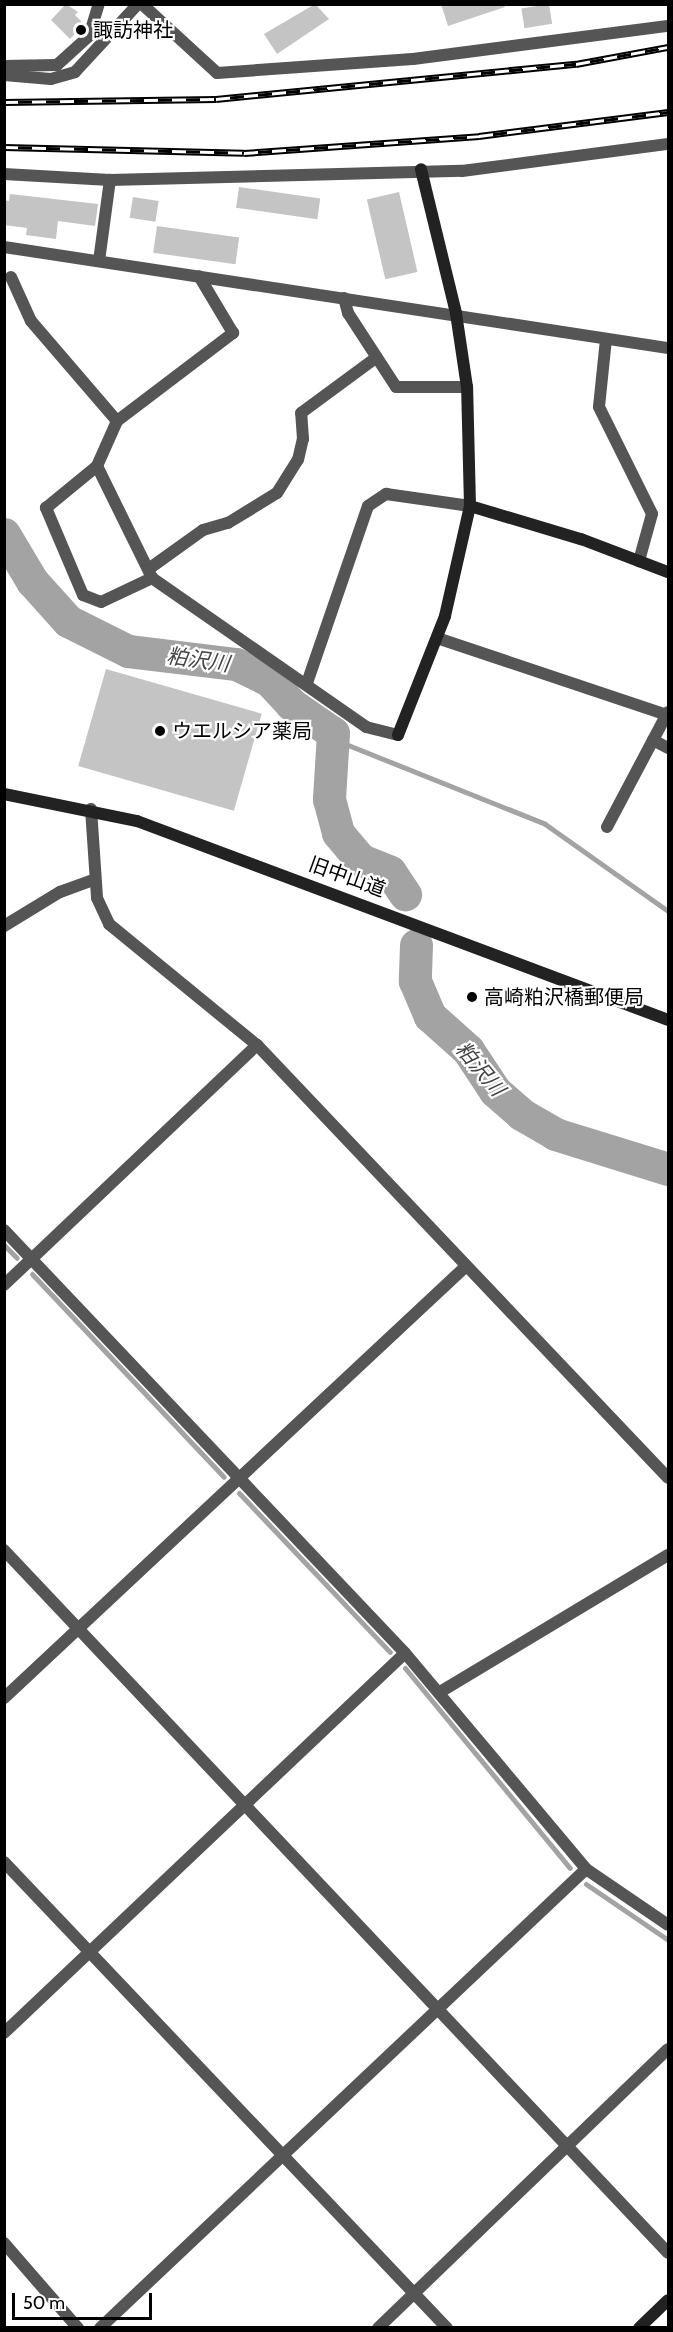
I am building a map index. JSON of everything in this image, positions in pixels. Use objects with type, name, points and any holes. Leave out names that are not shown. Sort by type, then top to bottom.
[{"type":"street","points":[[4,66],[57,65],[89,36],[99,4]]},
{"type":"street","points":[[4,75],[51,79],[84,66],[140,4],[217,73],[413,59],[669,26]]},
{"type":"street","points":[[4,174],[110,180],[421,169],[462,171],[669,144]]},
{"type":"street","points":[[97,466],[151,573],[366,727],[398,735],[437,639],[470,506],[467,387],[456,313],[421,169]]},
{"type":"street","points":[[99,261],[110,180]]},
{"type":"street","points":[[4,247],[456,313],[669,348]]},
{"type":"street","points":[[199,276],[233,333],[117,422],[97,466],[46,508],[83,595],[101,602],[151,573],[203,530],[228,523],[277,493],[298,460],[303,439],[301,413],[377,357]]},
{"type":"street","points":[[10,277],[31,321],[117,422]]},
{"type":"street","points":[[344,298],[396,387],[467,387]]},
{"type":"street","points":[[606,339],[599,407],[652,514],[639,561]]},
{"type":"street","points":[[307,683],[368,506],[386,494],[470,506],[669,572]]},
{"type":"street","points":[[437,639],[668,713],[607,826]]},
{"type":"street","points":[[653,740],[669,748]]},
{"type":"street","name":"旧中山道","points":[[4,794],[91,809],[209,847],[669,1020]]},
{"type":"street","points":[[91,809],[95,879],[109,924],[257,1045],[464,1268],[669,1479]]},
{"type":"street","points":[[4,926],[60,892],[95,879]]},
{"type":"street","points":[[4,1285],[257,1045]]},
{"type":"street","points":[[4,1230],[405,1653],[586,1869],[669,1925]]},
{"type":"street","points":[[4,1698],[464,1268]]},
{"type":"street","points":[[4,1550],[669,2253]]},
{"type":"street","points":[[440,1692],[669,1555]]},
{"type":"street","points":[[4,2033],[247,1807],[405,1653]]},
{"type":"street","points":[[4,1862],[447,2328]]},
{"type":"street","points":[[100,2328],[586,1869]]},
{"type":"street","points":[[378,2328],[565,2145],[669,2049]]},
{"type":"street","points":[[4,2243],[78,2328]]},
{"type":"street","points":[[639,2328],[669,2300]]},
{"type":"building","points":[[66,4],[78,12],[75,15],[84,24],[70,39],[51,20]]},
{"type":"building","points":[[315,4],[329,19],[277,54],[264,34]]},
{"type":"building","points":[[441,4],[505,4],[505,7],[448,26]]},
{"type":"building","points":[[549,4],[552,24],[524,28],[521,8]]},
{"type":"building","points":[[239,187],[320,198],[317,219],[236,208]]},
{"type":"building","points":[[399,192],[417,272],[385,279],[367,199]]},
{"type":"building","points":[[10,194],[98,204],[95,226],[58,221],[56,239],[26,235],[27,228],[4,225],[4,200],[9,201]]},
{"type":"building","points":[[133,197],[159,201],[155,222],[130,218]]},
{"type":"building","points":[[157,226],[239,238],[235,264],[153,253]]},
{"type":"building","points":[[106,669],[262,714],[234,811],[78,766]]},
{"type":"waterway","name":"粕沢川","points":[[4,534],[32,581],[68,621],[128,651],[236,664],[269,680],[291,704],[333,733],[329,799],[338,833],[361,860],[390,872],[405,894]]},
{"type":"waterway","points":[[333,739],[545,824],[668,911]]},
{"type":"waterway","name":"粕沢川","points":[[416,945],[415,981],[430,1016],[468,1050],[495,1091],[521,1114],[555,1134],[668,1169]]},
{"type":"waterway","points":[[4,1245],[17,1258]]},
{"type":"waterway","points":[[32,1274],[224,1477]]},
{"type":"waterway","points":[[239,1493],[390,1652]]},
{"type":"waterway","points":[[405,1668],[570,1868]]},
{"type":"waterway","points":[[586,1884],[668,1940]]},
{"type":"railway","points":[[4,102],[216,99],[576,64],[668,47]]},
{"type":"railway","points":[[4,147],[244,153],[479,136],[668,112]]},
{"type":"place","name":"諏訪神社","points":[[81,30]]},
{"type":"place","name":"ウエルシア薬局","points":[[160,731]]},
{"type":"place","name":"高崎粕沢橋郵便局","points":[[472,997]]}]
